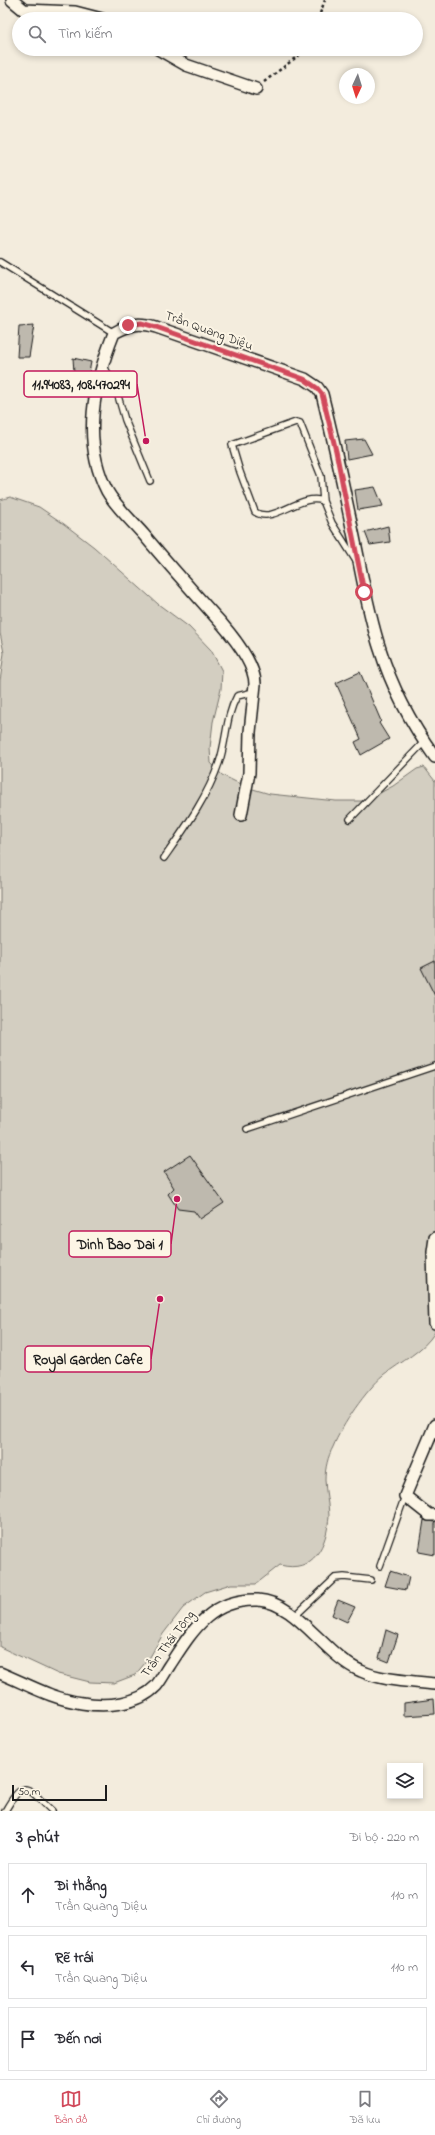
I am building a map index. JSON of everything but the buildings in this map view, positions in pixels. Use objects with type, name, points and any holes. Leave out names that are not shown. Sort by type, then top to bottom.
[{"type":"street","points":[[12,0],[24,10],[74,12]]},
{"type":"street","points":[[170,56],[186,65],[256,89]]},
{"type":"street","name":"Trần Quang Diệu","points":[[114,333],[128,325],[142,323],[304,379],[317,388],[322,394],[336,451],[360,568],[380,650],[399,696],[424,742],[435,757]]},
{"type":"street","points":[[114,333],[103,364],[92,418],[93,448],[100,476],[108,492],[234,638],[255,678],[250,732],[249,773],[242,815]]},
{"type":"street","points":[[435,1238],[433,1252],[435,1323]]},
{"type":"street","points":[[435,1425],[405,1496],[430,1515],[435,1515]]},
{"type":"street","name":"Trần Thái Tông","points":[[0,1673],[37,1690],[63,1699],[81,1703],[111,1705],[142,1696],[156,1686],[191,1634],[202,1620],[213,1611],[229,1604],[259,1600],[272,1602],[294,1617],[327,1649],[360,1671],[376,1676],[435,1684]]},
{"type":"lane","points":[[0,262],[114,333]]},
{"type":"lane","points":[[103,364],[116,389],[125,420],[150,481]]},
{"type":"lane","points":[[323,501],[317,499],[308,500],[276,513],[259,515],[254,509],[233,454],[232,445],[296,422],[300,423],[321,476],[323,501],[332,523],[360,568]]},
{"type":"lane","points":[[164,858],[203,802],[220,763],[230,710],[237,696],[254,692]]},
{"type":"lane","points":[[350,819],[424,742]]},
{"type":"lane","points":[[247,1129],[435,1066]]},
{"type":"lane","points":[[380,1566],[405,1496]]},
{"type":"lane","points":[[294,1617],[335,1578],[344,1576],[371,1580]]},
{"type":"lane","points":[[5,1811],[17,1792],[23,1789],[28,1789],[52,1811]]},
{"type":"path","points":[[321,12],[325,0]]},
{"type":"path","points":[[256,89],[297,56]]},
{"type":"shaded area","points":[[10,497],[39,507],[64,524],[94,547],[158,604],[189,627],[211,650],[222,671],[221,689],[213,722],[210,748],[211,763],[222,775],[246,787],[270,794],[336,801],[365,801],[393,786],[417,769],[424,767],[435,781],[435,1332],[418,1351],[377,1381],[355,1408],[337,1438],[327,1463],[325,1479],[329,1511],[328,1527],[322,1547],[316,1555],[310,1561],[302,1565],[292,1567],[280,1565],[256,1584],[231,1584],[205,1592],[183,1608],[163,1634],[150,1657],[135,1675],[114,1683],[90,1682],[58,1674],[0,1647],[0,681],[4,653],[0,633],[0,500]]},
{"type":"place","name":"11.94083, 108.470294","points":[[146,441]]},
{"type":"place","name":"Dinh Bao Dai 1","points":[[177,1199]]},
{"type":"place","name":"Royal Garden Cafe","points":[[160,1299]]},
{"type":"route","points":[[128,325],[142,323],[156,327],[262,366],[304,379],[317,388],[322,394],[336,451],[355,538],[364,592]]}]
